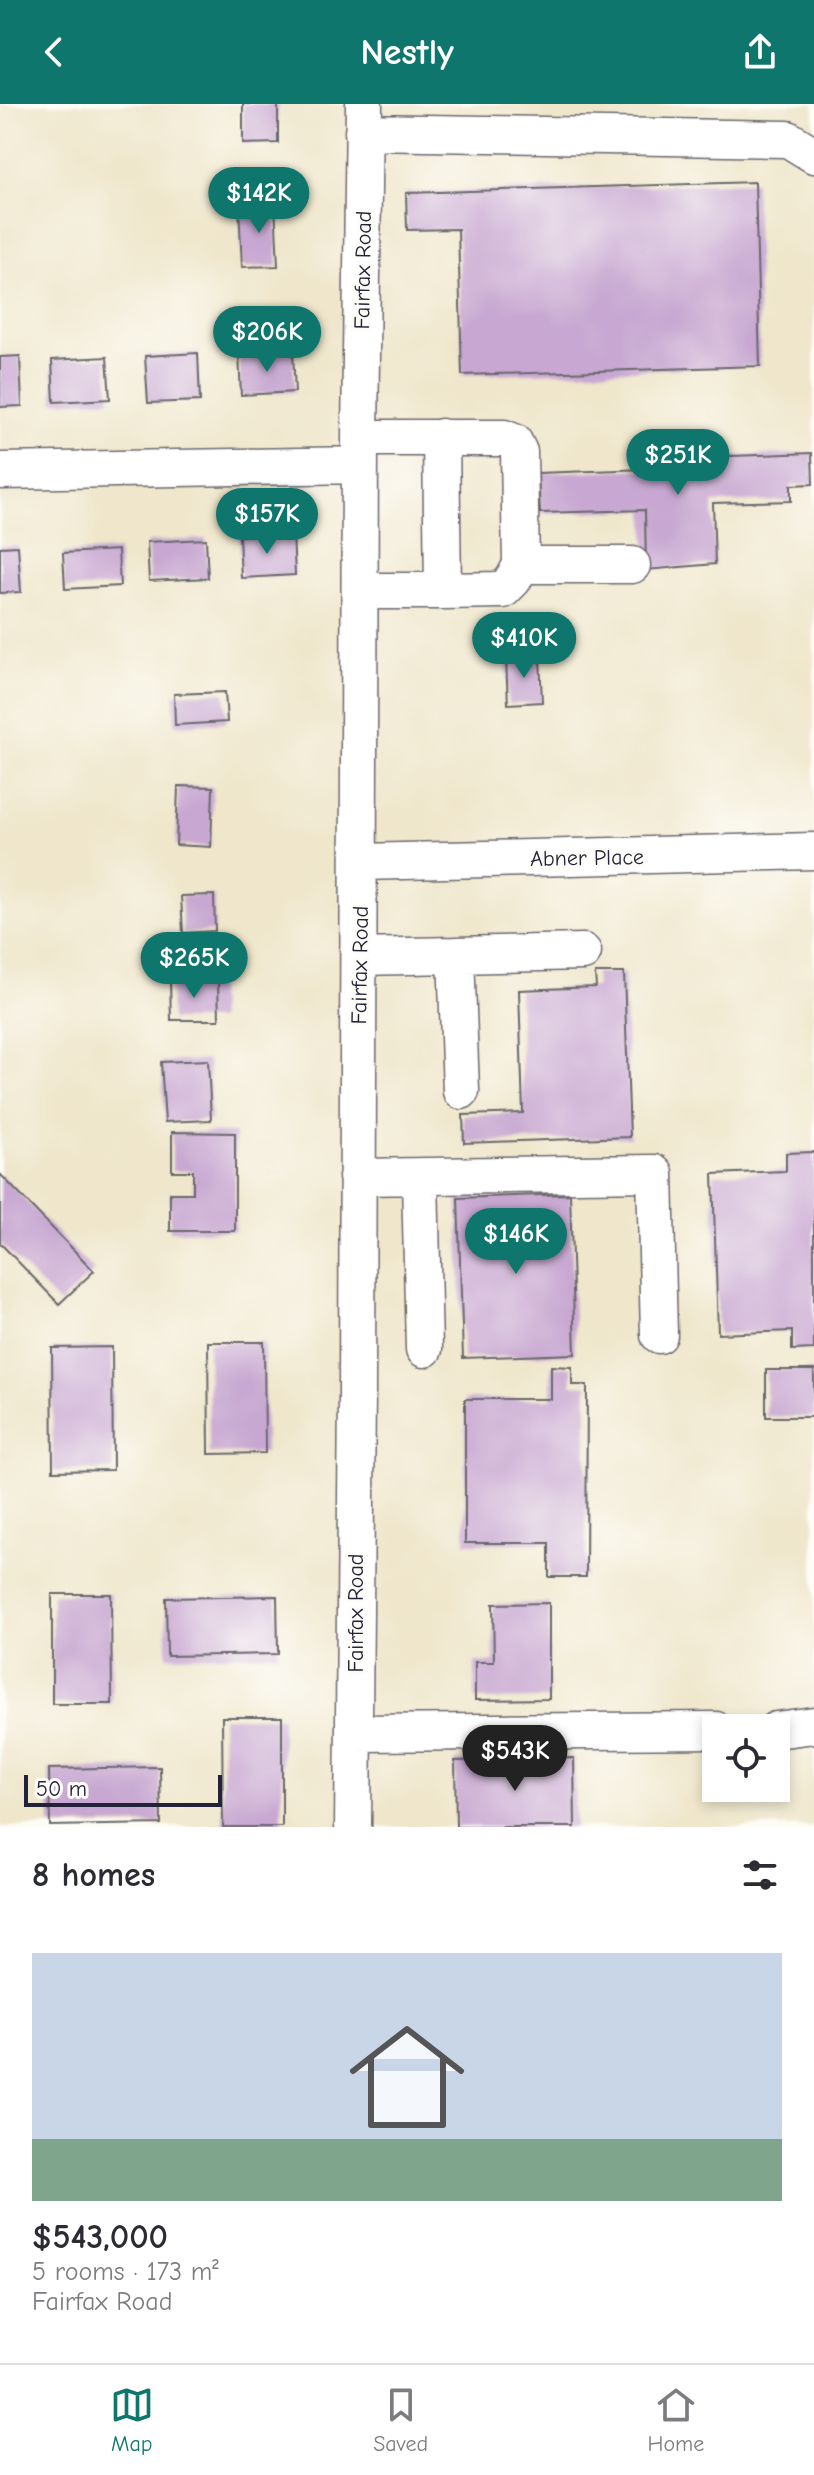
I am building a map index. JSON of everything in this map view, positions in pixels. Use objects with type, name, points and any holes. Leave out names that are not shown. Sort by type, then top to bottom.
[{"type":"street","points":[[364,118],[788,139],[814,155]]},
{"type":"street","name":"Fairfax Road","points":[[353,1827],[364,118]]},
{"type":"street","points":[[441,437],[443,591]]},
{"type":"street","points":[[0,471],[360,452],[441,437],[504,438],[514,442],[519,452],[521,565],[503,590],[361,591]]},
{"type":"street","points":[[521,565],[632,565]]},
{"type":"street","name":"Abner Place","points":[[360,862],[814,851]]},
{"type":"street","points":[[359,957],[583,952]]},
{"type":"street","points":[[456,955],[461,1091]]},
{"type":"street","points":[[357,1177],[655,1173],[659,1335]]},
{"type":"street","points":[[420,1177],[424,1349]]},
{"type":"street","points":[[790,1728],[814,1725]]},
{"type":"street","points":[[355,1733],[702,1730]]},
{"type":"building","points":[[243,104],[278,104],[278,143],[243,144]]},
{"type":"building","points":[[755,182],[760,366],[462,375],[458,229],[407,230],[406,193]]},
{"type":"building","points":[[275,203],[278,266],[242,267],[239,205]]},
{"type":"building","points":[[293,352],[295,392],[241,395],[239,355]]},
{"type":"building","points":[[198,353],[200,401],[148,403],[145,356]]},
{"type":"building","points":[[20,356],[22,406],[0,407],[0,357]]},
{"type":"building","points":[[107,357],[110,399],[54,402],[52,360]]},
{"type":"building","points":[[812,453],[813,484],[791,485],[791,501],[713,503],[715,564],[646,570],[645,510],[540,513],[538,473],[646,469],[646,459]]},
{"type":"building","points":[[293,534],[295,575],[241,578],[239,536]]},
{"type":"building","points":[[206,539],[208,578],[149,581],[147,542]]},
{"type":"building","points":[[18,546],[21,592],[0,593],[0,547]]},
{"type":"building","points":[[118,550],[120,586],[65,589],[63,553]]},
{"type":"building","points":[[540,657],[542,702],[508,704],[506,659]]},
{"type":"building","points":[[225,692],[227,722],[175,725],[174,694]]},
{"type":"building","points":[[178,786],[213,787],[211,847],[176,845]]},
{"type":"building","points":[[214,895],[215,931],[183,933],[181,896]]},
{"type":"building","points":[[595,973],[624,973],[630,1137],[464,1143],[463,1115],[523,1113],[519,990],[596,987]]},
{"type":"building","points":[[170,981],[218,981],[219,1020],[171,1020]]},
{"type":"building","points":[[208,1060],[211,1120],[165,1122],[161,1062]]},
{"type":"building","points":[[172,1132],[235,1133],[235,1231],[170,1231],[170,1193],[193,1193],[193,1171],[172,1171]]},
{"type":"building","points":[[814,1152],[814,1349],[792,1350],[792,1331],[718,1334],[713,1174],[786,1171],[786,1153]]},
{"type":"building","points":[[0,1174],[94,1271],[59,1304],[0,1243]]},
{"type":"building","points":[[570,1194],[575,1354],[463,1358],[458,1198]]},
{"type":"building","points":[[208,1342],[264,1342],[265,1453],[209,1454]]},
{"type":"building","points":[[112,1347],[113,1470],[53,1471],[52,1348]]},
{"type":"building","points":[[551,1366],[572,1367],[572,1385],[587,1385],[586,1577],[549,1577],[549,1543],[465,1543],[465,1399],[551,1399]]},
{"type":"building","points":[[766,1370],[814,1370],[814,1417],[766,1417]]},
{"type":"building","points":[[52,1594],[111,1594],[112,1704],[52,1704]]},
{"type":"building","points":[[277,1596],[278,1654],[167,1656],[166,1598]]},
{"type":"building","points":[[549,1603],[549,1699],[475,1700],[475,1662],[494,1662],[493,1604]]},
{"type":"building","points":[[222,1717],[282,1717],[282,1827],[223,1827]]},
{"type":"building","points":[[574,1758],[575,1827],[456,1827],[455,1761]]},
{"type":"building","points":[[160,1767],[161,1824],[50,1826],[49,1769]]}]
